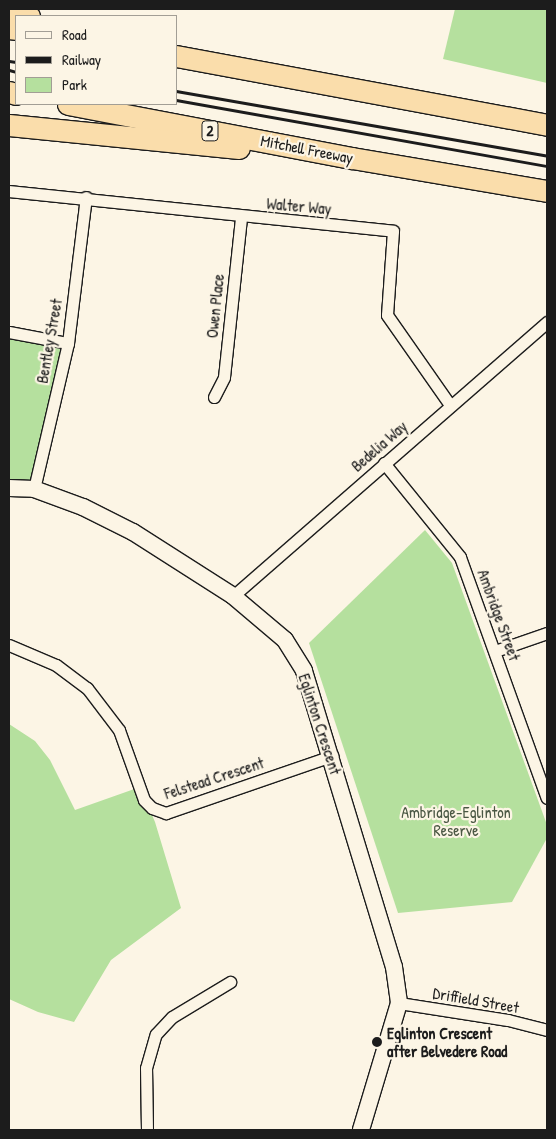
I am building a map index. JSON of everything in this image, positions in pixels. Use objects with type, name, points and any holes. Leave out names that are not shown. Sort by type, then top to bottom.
[{"type":"highway","points":[[9,10],[26,15]]},
{"type":"highway","points":[[178,56],[547,125]]},
{"type":"highway","name":"Mitchell Freeway","points":[[73,105],[352,158],[547,190]]},
{"type":"highway","points":[[9,125],[352,158]]},
{"type":"street","name":"Walter Way","points":[[9,191],[86,197],[241,217],[393,231],[387,316],[450,405]]},
{"type":"street","name":"Bentley Street","points":[[34,489],[68,343],[86,197]]},
{"type":"street","name":"Owen Place","points":[[214,397],[224,377],[241,217]]},
{"type":"street","name":"Bedelia Way","points":[[233,596],[547,322]]},
{"type":"street","points":[[9,332],[68,343]]},
{"type":"street","name":"Ambridge Street","points":[[384,463],[460,557],[547,798]]},
{"type":"street","name":"Eglinton Crescent","points":[[9,488],[34,489],[83,507],[133,532],[233,596],[285,640],[304,670],[332,756],[394,968],[398,1003],[375,1091],[371,1130]]},
{"type":"street","points":[[495,651],[547,633]]},
{"type":"street","name":"Felstead Crescent","points":[[9,645],[56,665],[87,688],[119,730],[144,800],[152,808],[166,812],[332,756]]},
{"type":"street","points":[[147,1130],[146,1068],[156,1034],[172,1017],[230,982]]},
{"type":"street","name":"Driffield Street","points":[[398,1003],[508,1020],[547,1030]]},
{"type":"street","name":"Eglinton Crescent","points":[[361,1130],[366,1108],[375,1091]]},
{"type":"green space","points":[[455,9],[547,9],[547,83],[443,59]]},
{"type":"green space","points":[[9,332],[68,343],[34,489],[9,488]]},
{"type":"green space","name":"Ambridge-Eglinton Reserve","points":[[425,530],[452,563],[547,825],[547,838],[512,902],[398,913],[309,643]]},
{"type":"green space","points":[[9,724],[35,741],[50,760],[75,810],[140,787],[155,822],[181,908],[111,960],[74,1022],[38,1012],[9,999]]},
{"type":"railway","points":[[9,61],[15,62]]},
{"type":"railway","points":[[9,70],[15,72]]},
{"type":"railway","points":[[178,91],[547,156]]},
{"type":"railway","points":[[178,100],[547,166]]},
{"type":"place","name":"Eglinton Crescent after Belvedere Road","points":[[377,1042]]}]
